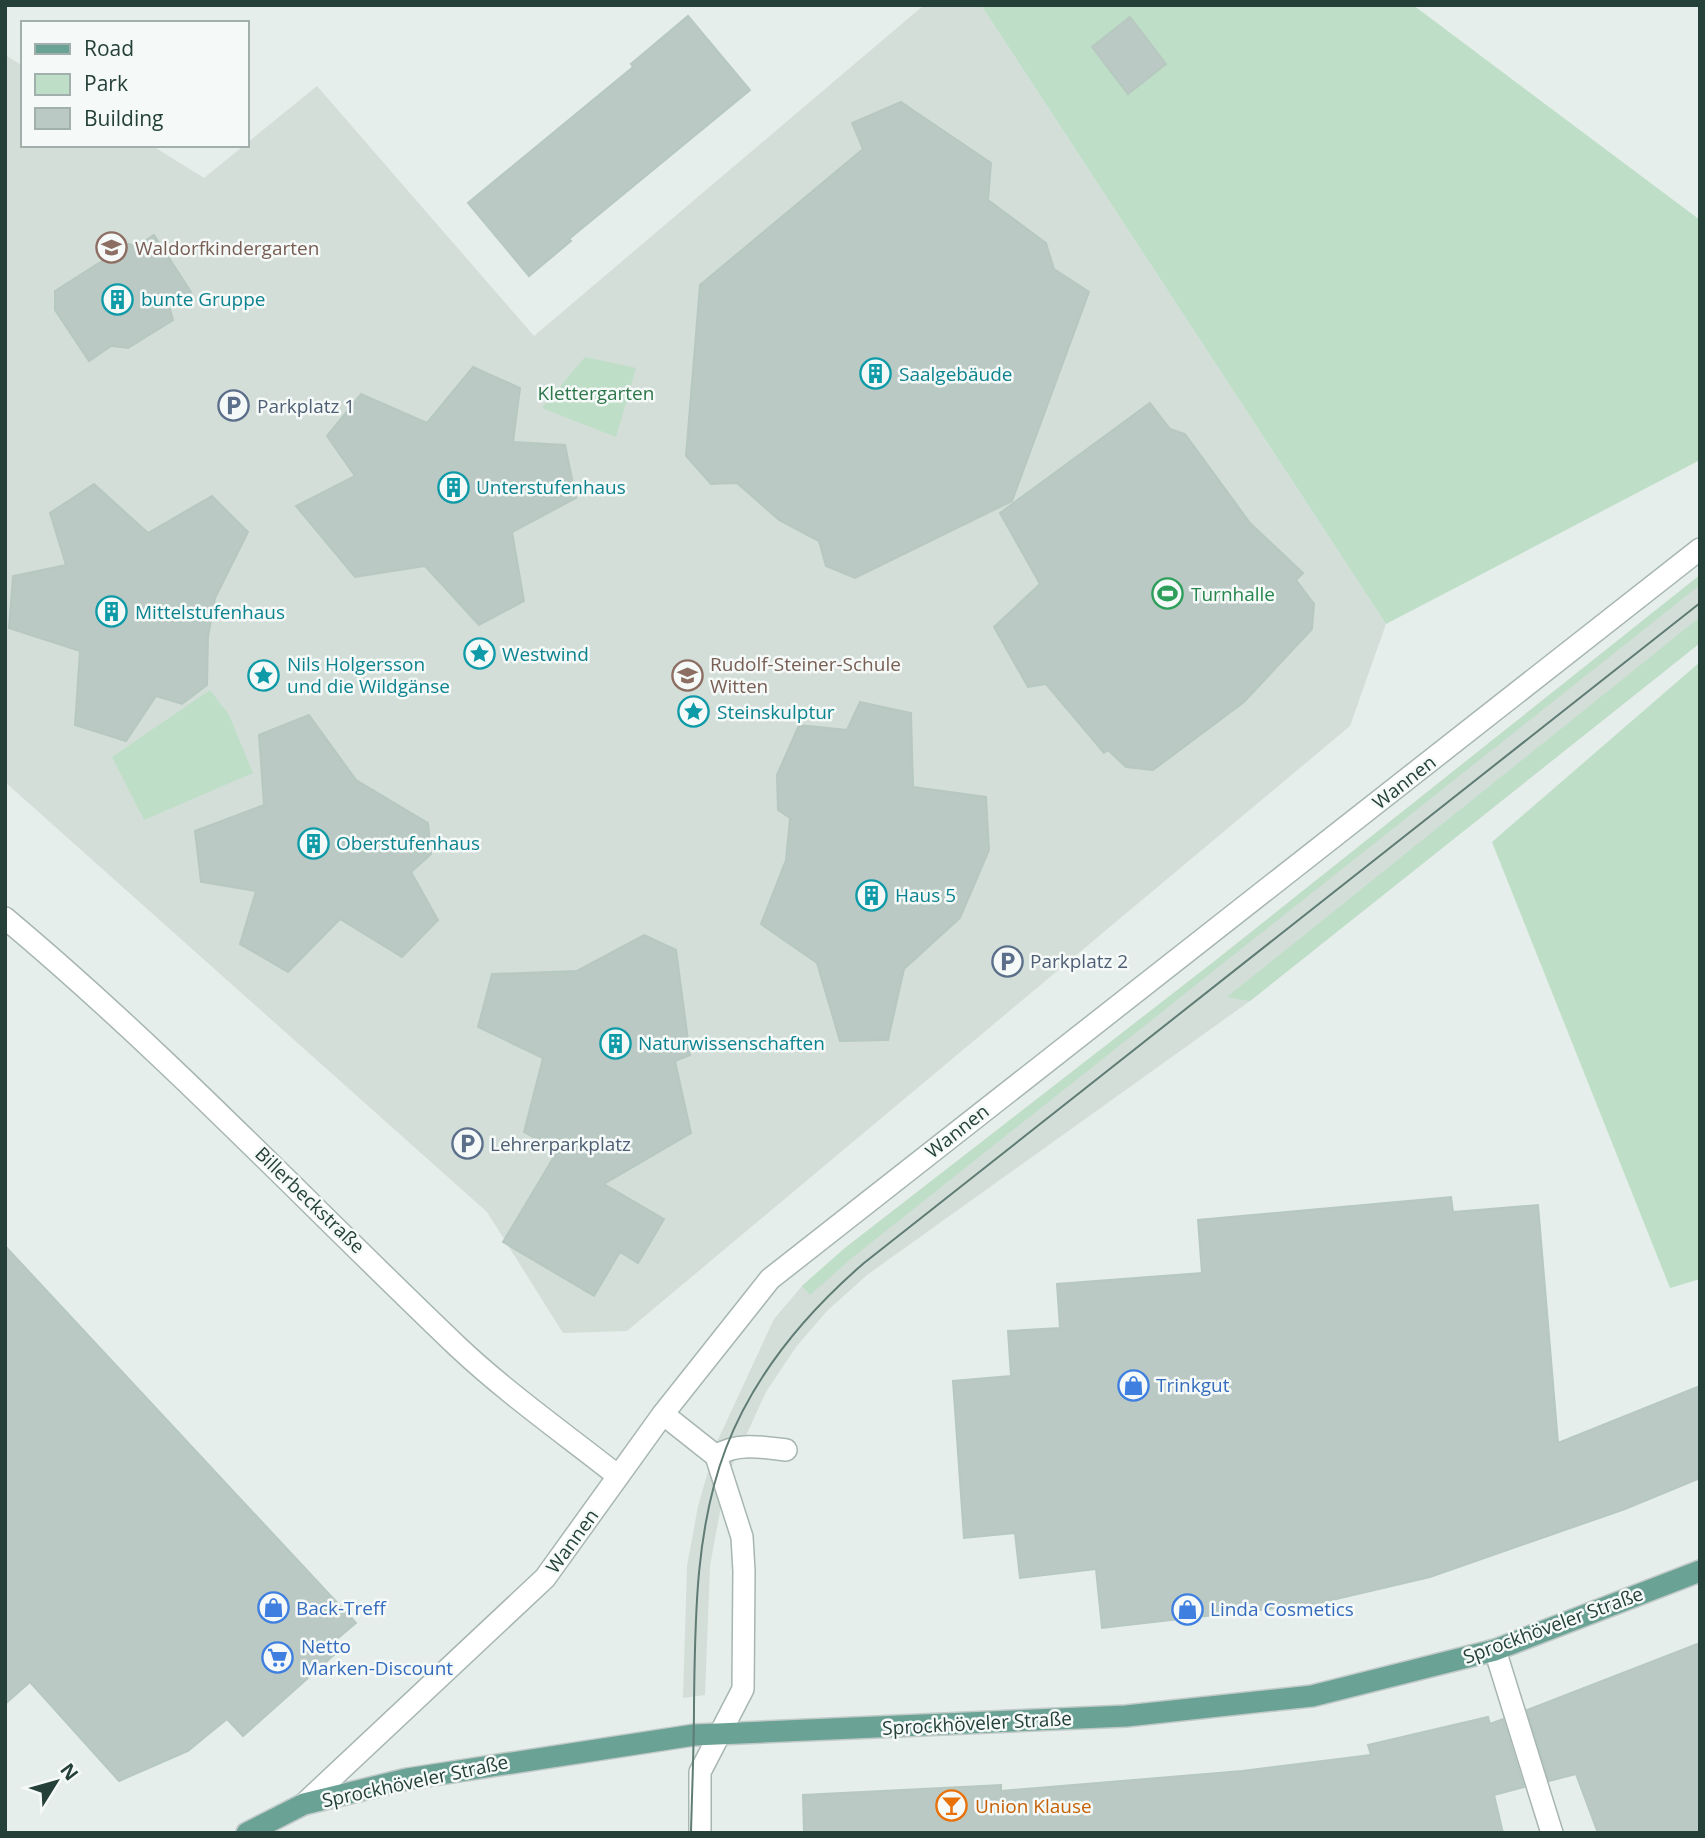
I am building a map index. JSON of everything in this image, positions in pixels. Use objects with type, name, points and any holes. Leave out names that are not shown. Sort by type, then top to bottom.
[{"type":"main road","name":"Sprockhöveler Straße","points":[[247,1833],[304,1804],[407,1779],[694,1735],[1126,1716],[1312,1696],[1495,1650],[1700,1571]]},
{"type":"street","name":"Wannen","points":[[304,1804],[545,1578],[663,1414],[769,1279],[1700,549]]},
{"type":"street","name":"Billerbeckstraße","points":[[5,918],[96,994],[132,1032],[297,1186],[460,1348],[618,1476]]},
{"type":"street","points":[[663,1414],[716,1456],[742,1537],[743,1689],[701,1772],[700,1833]]},
{"type":"street","points":[[716,1456],[726,1449],[762,1447],[786,1450]]},
{"type":"street","points":[[1495,1650],[1552,1833]]},
{"type":"shaded area","name":"Rudolf-Steiner-Schule Witten","points":[[924,5],[981,5],[1386,624],[1350,726],[627,1331],[563,1333],[487,1212],[5,782],[5,55],[21,65],[21,147],[154,147],[204,178],[242,147],[248,147],[248,142],[317,86],[534,336]]},
{"type":"shaded area","points":[[1700,575],[1700,643],[1250,1001],[867,1275],[827,1311],[796,1347],[766,1392],[726,1479],[710,1566],[705,1695],[683,1698],[687,1566],[698,1506],[716,1444],[774,1319],[802,1286],[845,1248],[1216,960]]},
{"type":"green space","points":[[981,5],[1413,5],[1700,220],[1700,460],[1386,624]]},
{"type":"green space","name":"Klettergarten","points":[[585,357],[636,368],[616,437],[542,408]]},
{"type":"green space","points":[[1700,575],[1700,585],[853,1257],[810,1295],[802,1286],[845,1248],[1216,960]]},
{"type":"green space","points":[[1700,617],[1700,643],[1250,1001],[1227,997]]},
{"type":"green space","points":[[1700,662],[1700,1279],[1670,1288],[1492,842]]},
{"type":"green space","points":[[210,690],[229,715],[253,773],[144,820],[112,757]]},
{"type":"building","points":[[688,16],[750,90],[569,239],[571,241],[529,276],[468,203],[633,67],[631,64]]},
{"type":"building","points":[[1130,17],[1166,64],[1128,94],[1092,47]]},
{"type":"building","name":"Saalgebäude","points":[[901,102],[991,163],[988,200],[1046,243],[1054,269],[1089,292],[1012,501],[855,578],[826,566],[819,541],[779,520],[737,483],[711,484],[686,456],[700,285],[863,149],[852,123]]},
{"type":"building","name":"bunte Gruppe","points":[[154,235],[191,292],[169,306],[173,320],[128,348],[111,346],[89,361],[55,310],[55,291],[129,244],[136,247]]},
{"type":"building","name":"Unterstufenhaus","points":[[473,367],[520,388],[513,442],[565,445],[576,498],[512,532],[524,601],[479,625],[425,566],[355,577],[296,506],[355,476],[327,436],[361,394],[427,423]]},
{"type":"building","name":"Turnhalle","points":[[1150,403],[1170,429],[1185,434],[1250,523],[1303,573],[1296,580],[1314,604],[1312,629],[1244,702],[1153,770],[1126,767],[1108,750],[1104,753],[1046,684],[1028,687],[994,627],[1040,584],[1000,513]]},
{"type":"building","name":"Mittelstufenhaus","points":[[94,484],[148,533],[212,496],[248,532],[215,598],[208,637],[207,685],[182,704],[156,696],[126,741],[75,725],[80,651],[9,628],[13,576],[66,565],[50,513]]},
{"type":"building","name":"Haus 5","points":[[860,702],[911,713],[913,787],[986,797],[989,850],[960,918],[904,969],[888,1040],[840,1041],[817,963],[761,924],[786,860],[790,818],[778,810],[777,775],[799,725],[847,730]]},
{"type":"building","name":"Oberstufenhaus","points":[[309,715],[356,780],[428,823],[431,854],[411,872],[438,920],[402,957],[340,919],[288,972],[240,944],[256,891],[201,882],[195,831],[264,805],[259,735]]},
{"type":"building","name":"Naturwissenschaften","points":[[644,935],[676,950],[690,1055],[675,1061],[691,1133],[604,1184],[664,1219],[638,1263],[620,1252],[594,1296],[503,1242],[558,1150],[524,1132],[543,1058],[478,1027],[492,974],[577,971]]},
{"type":"building","points":[[1451,1197],[1453,1212],[1538,1205],[1558,1443],[1700,1386],[1700,1478],[1625,1509],[1430,1577],[1319,1603],[1102,1628],[1096,1569],[1020,1578],[1015,1533],[964,1538],[953,1381],[1011,1376],[1008,1331],[1060,1328],[1057,1284],[1202,1273],[1198,1220]]},
{"type":"building","points":[[5,1246],[356,1623],[331,1644],[337,1652],[243,1736],[227,1719],[188,1751],[119,1781],[30,1682],[5,1704]]},
{"type":"building","points":[[1700,1643],[1700,1833],[1598,1833],[1576,1774],[1549,1781],[1527,1710]]},
{"type":"building","points":[[1488,1717],[1490,1724],[1503,1719],[1524,1787],[1494,1795],[1503,1833],[804,1833],[803,1795],[1001,1785],[1001,1791],[1242,1771],[1371,1755],[1368,1745]]},
{"type":"tram line","points":[[691,1833],[696,1608],[708,1511],[726,1448],[738,1421],[751,1395],[783,1347],[821,1303],[864,1263],[1700,603]]},
{"type":"place","name":"Waldorfkindergarten","points":[[112,248]]},
{"type":"place","name":"bunte Gruppe","points":[[118,299]]},
{"type":"place","name":"Saalgebäude","points":[[876,374]]},
{"type":"place","name":"Parkplatz 1","points":[[234,406]]},
{"type":"place","name":"Unterstufenhaus","points":[[453,487]]},
{"type":"place","name":"Turnhalle","points":[[1168,594]]},
{"type":"place","name":"Mittelstufenhaus","points":[[112,612]]},
{"type":"place","name":"Westwind","points":[[479,654]]},
{"type":"place","name":"Nils Holgersson und die Wildgänse","points":[[264,675]]},
{"type":"place","name":"Rudolf-Steiner-Schule Witten","points":[[687,675]]},
{"type":"place","name":"Steinskulptur","points":[[694,712]]},
{"type":"place","name":"Oberstufenhaus","points":[[313,843]]},
{"type":"place","name":"Haus 5","points":[[872,895]]},
{"type":"place","name":"Parkplatz 2","points":[[1007,961]]},
{"type":"place","name":"Naturwissenschaften","points":[[615,1043]]},
{"type":"place","name":"Lehrerparkplatz","points":[[467,1144]]},
{"type":"place","name":"Trinkgut","points":[[1133,1385]]},
{"type":"place","name":"Back-Treff","points":[[273,1608]]},
{"type":"place","name":"Linda Cosmetics","points":[[1187,1609]]},
{"type":"place","name":"Netto Marken-Discount","points":[[278,1657]]},
{"type":"place","name":"Union Klause","points":[[952,1806]]}]
